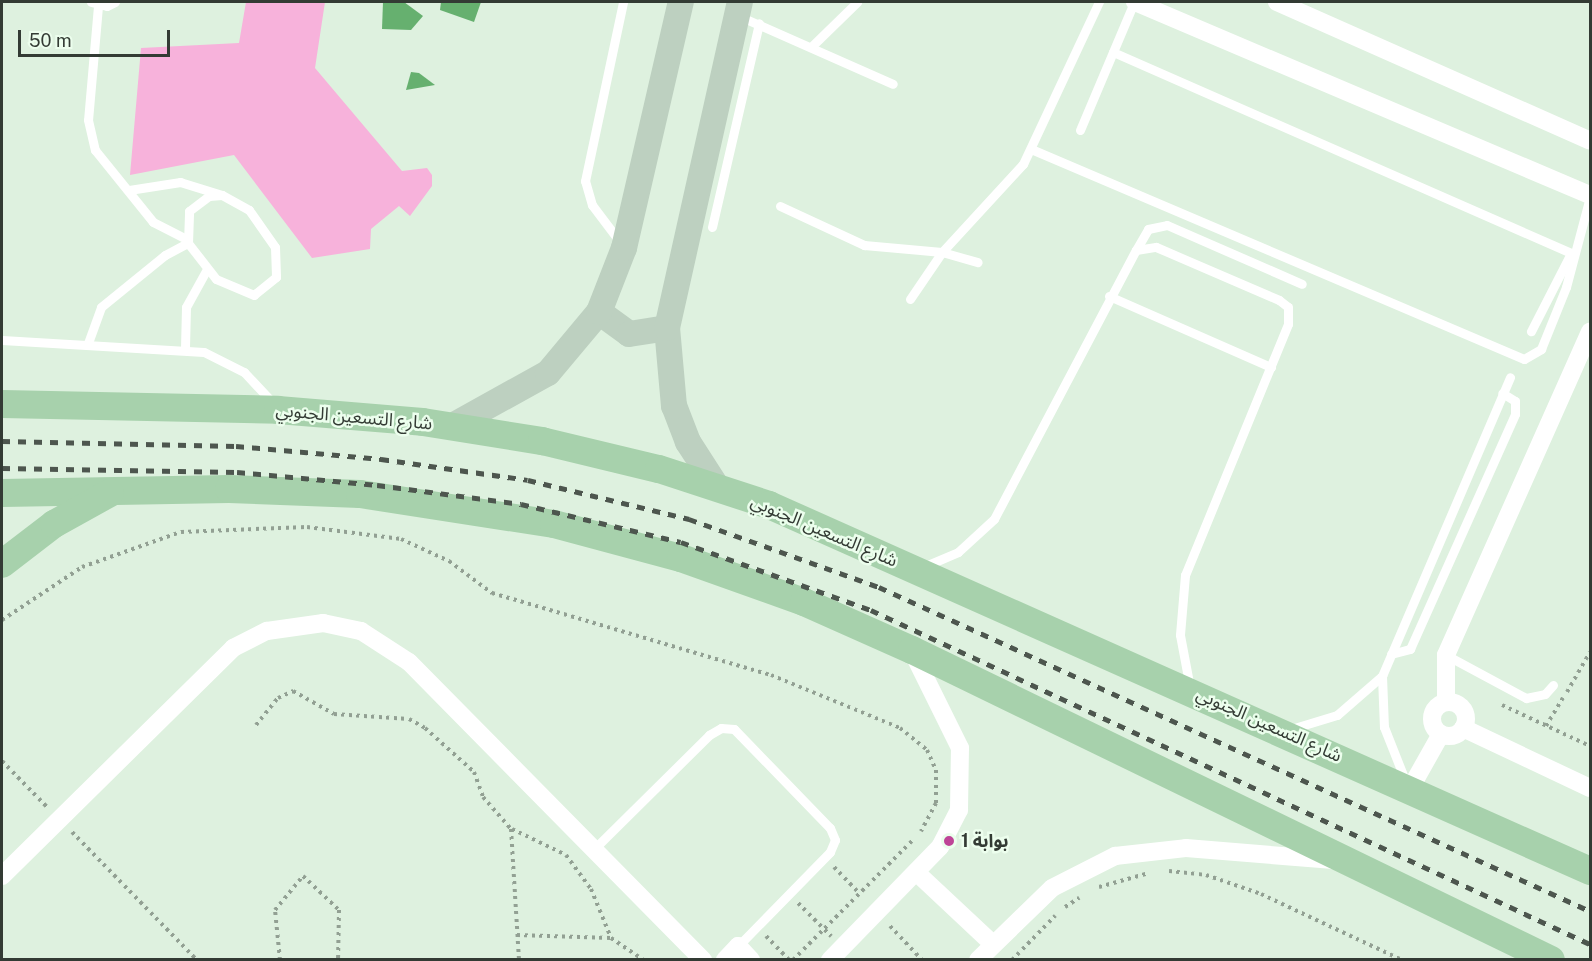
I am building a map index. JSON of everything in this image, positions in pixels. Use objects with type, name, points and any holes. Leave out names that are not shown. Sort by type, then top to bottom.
[{"type":"main road","name":"شارع التسعين الجنوبي","points":[[2,404],[278,410],[454,425],[601,454],[717,487],[916,570],[1190,690],[1590,871]]},
{"type":"main road","points":[[2,493],[229,489],[360,494],[554,524],[743,578],[912,650],[1358,862],[1551,960]]},
{"type":"main road","points":[[2,564],[54,525],[112,492]]},
{"type":"street","points":[[454,425],[548,373],[599,312],[624,248],[681,2]]},
{"type":"street","points":[[1135,2],[1590,196]]},
{"type":"street","points":[[1276,2],[1590,141]]},
{"type":"street","points":[[717,487],[688,442],[674,406],[667,328],[745,13]]},
{"type":"street","points":[[599,312],[630,334],[667,328]]},
{"type":"street","points":[[1446,702],[1446,655],[1590,332]]},
{"type":"street","points":[[2,876],[233,648],[285,626],[323,623],[361,631],[402,656],[595,848],[703,960]]},
{"type":"street","points":[[836,954],[917,873],[951,830],[964,769],[952,729],[912,650]]},
{"type":"street","points":[[1446,702],[1463,709],[1463,728]]},
{"type":"street","points":[[1441,734],[1432,713],[1446,702]]},
{"type":"street","points":[[1441,734],[1454,735],[1463,728]]},
{"type":"street","points":[[1463,728],[1590,788]]},
{"type":"street","points":[[1410,789],[1441,734]]},
{"type":"street","points":[[978,960],[1052,888],[1115,856],[1186,848],[1358,862]]},
{"type":"street","points":[[917,873],[993,944]]},
{"type":"lane","points":[[115,2],[94,4],[90,135],[103,163],[162,229],[188,241],[207,269],[226,286],[254,295],[267,289],[279,263],[260,221],[222,195],[180,182],[129,190]]},
{"type":"lane","points":[[623,2],[585,181],[592,205],[624,248]]},
{"type":"lane","points":[[813,45],[857,2]]},
{"type":"lane","points":[[910,299],[942,252],[1012,179],[1031,149],[1099,2]]},
{"type":"lane","points":[[1080,130],[1135,2]]},
{"type":"lane","points":[[712,227],[745,13],[893,84]]},
{"type":"lane","points":[[1113,52],[1571,253]]},
{"type":"lane","points":[[1031,149],[1519,358],[1534,357],[1541,349],[1566,287],[1571,253]]},
{"type":"lane","points":[[188,241],[189,212],[209,196],[222,195]]},
{"type":"lane","points":[[1531,330],[1571,253],[1590,196]]},
{"type":"lane","points":[[780,206],[864,245],[942,252],[978,262]]},
{"type":"lane","points":[[916,570],[958,552],[994,519],[1109,296],[1148,229],[1167,225],[1302,284]]},
{"type":"lane","points":[[88,343],[101,307],[188,241]]},
{"type":"lane","points":[[1136,250],[1155,247],[1284,303],[1290,318],[1185,575],[1180,635],[1190,690]]},
{"type":"lane","points":[[185,348],[186,307],[207,269]]},
{"type":"lane","points":[[1109,296],[1271,367]]},
{"type":"lane","points":[[2,340],[185,348],[244,372],[278,410]]},
{"type":"lane","points":[[1279,730],[1337,715],[1382,676],[1509,377]]},
{"type":"lane","points":[[1391,654],[1410,649],[1515,414],[1515,401],[1503,393]]},
{"type":"lane","points":[[1446,655],[1526,698],[1545,694],[1553,685]]},
{"type":"lane","points":[[1382,676],[1388,743],[1410,789]]},
{"type":"lane","points":[[595,848],[709,735],[728,727],[740,733],[834,836],[830,852],[757,927],[738,955]]},
{"type":"path","points":[[2,620],[82,567],[181,532],[307,526],[400,539],[449,561],[492,593],[771,675],[900,728],[927,750],[936,770],[936,803],[921,831]]},
{"type":"path","points":[[256,725],[278,698],[292,691],[334,714],[416,721],[474,772],[483,797],[511,829],[566,855],[591,889],[611,938]]},
{"type":"path","points":[[1502,705],[1590,746]]},
{"type":"path","points":[[2,760],[197,960]]},
{"type":"path","points":[[511,829],[519,960]]},
{"type":"path","points":[[757,927],[791,960],[912,841]]},
{"type":"path","points":[[1091,891],[1152,872],[1206,875],[1262,894],[1402,960]]},
{"type":"path","points":[[280,960],[275,910],[303,876],[339,910],[338,960]]},
{"type":"path","points":[[789,894],[824,929],[836,954]]},
{"type":"path","points":[[1065,907],[1083,895]]},
{"type":"path","points":[[1012,960],[1055,916]]},
{"type":"path","points":[[517,935],[611,938],[645,960]]},
{"type":"shaded area","points":[[383,2],[404,2],[423,16],[411,30],[382,29]]},
{"type":"shaded area","points":[[441,2],[481,2],[474,22],[440,10]]},
{"type":"shaded area","points":[[411,72],[419,73],[435,85],[406,90]]},
{"type":"building","points":[[246,2],[325,2],[315,68],[402,171],[427,168],[432,175],[432,186],[410,216],[399,206],[371,229],[370,249],[312,258],[234,155],[130,175],[141,48],[239,43]]},
{"type":"railway","points":[[2,441],[236,446],[381,459],[528,480],[689,519],[879,587],[1590,911]]},
{"type":"railway","points":[[2,468],[237,472],[377,485],[521,504],[681,542],[871,610],[1590,944]]},
{"type":"place","name":"بوابة 1","points":[[949,841]]}]
